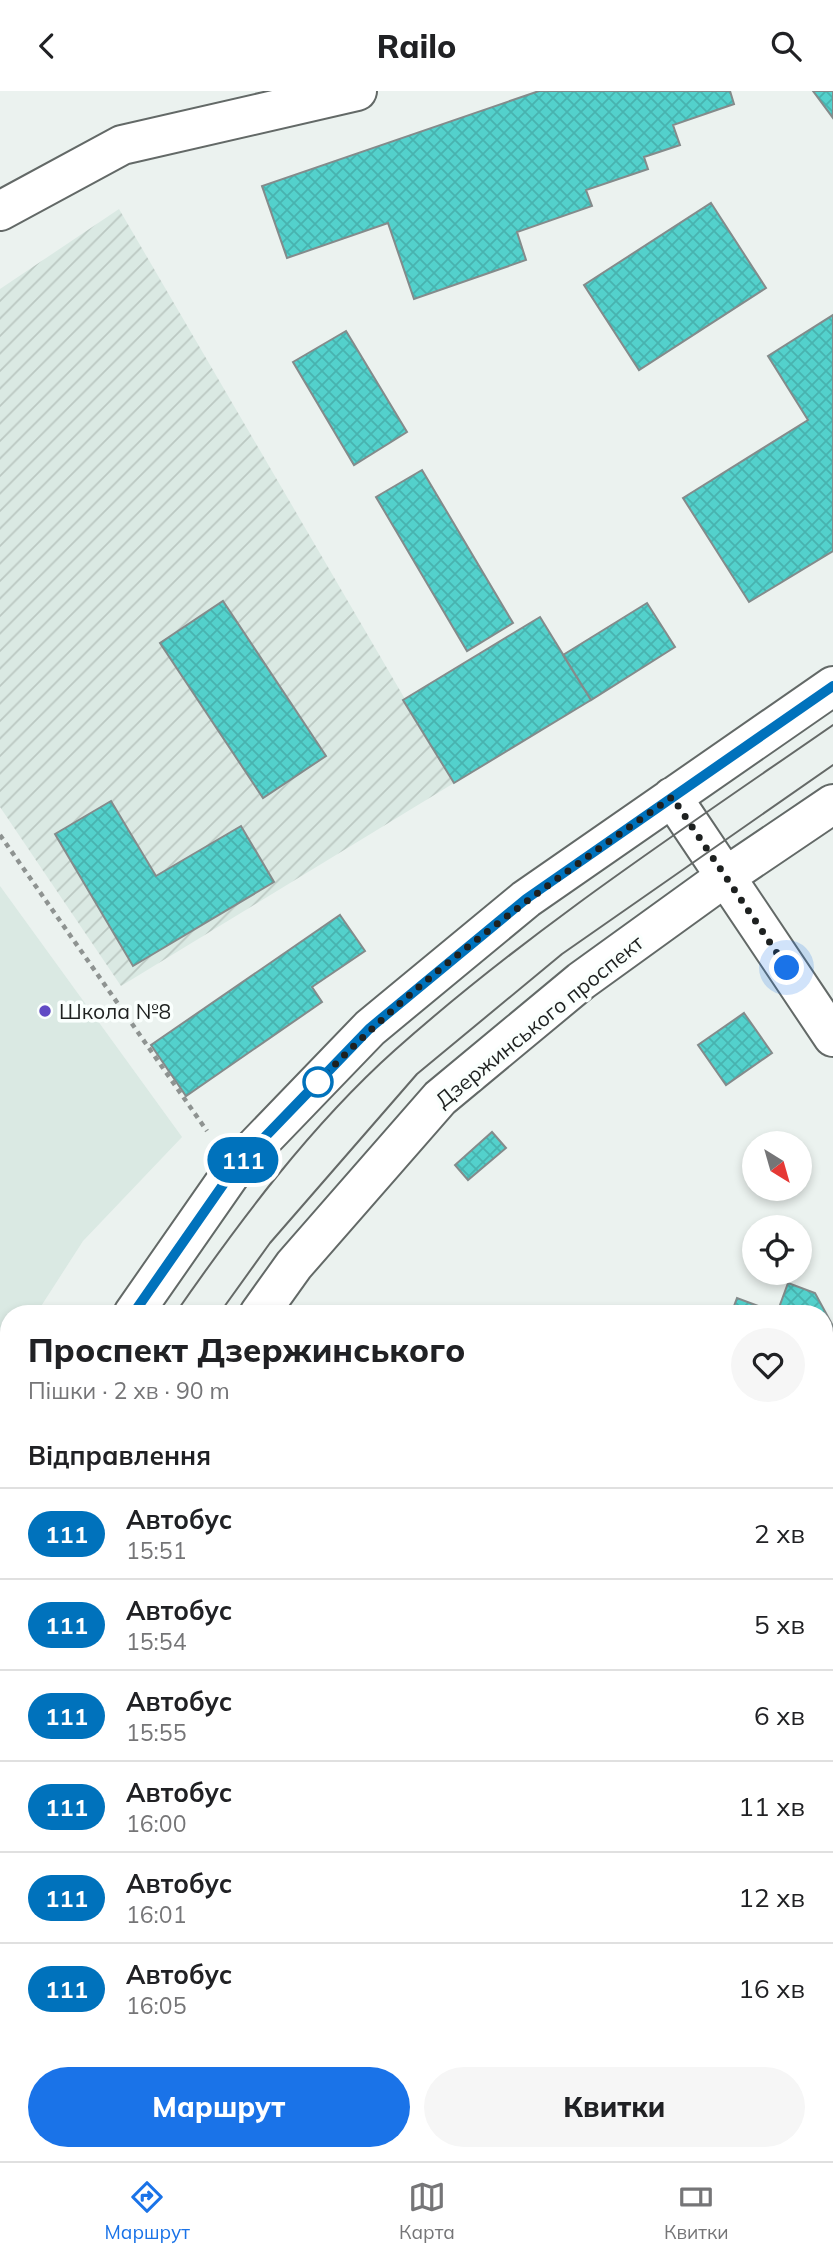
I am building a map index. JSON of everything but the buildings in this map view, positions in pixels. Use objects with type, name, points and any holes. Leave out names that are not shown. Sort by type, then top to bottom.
[{"type":"street","points":[[0,211],[122,145],[357,91]]},
{"type":"street","points":[[139,1305],[234,1169],[370,1028],[526,899],[833,686]]},
{"type":"street","points":[[672,797],[833,1037]]},
{"type":"street","name":"Дзержинського проспект","points":[[265,1305],[294,1265],[440,1098],[581,981],[725,877],[833,804]]},
{"type":"path","points":[[0,835],[234,1169]]},
{"type":"shaded area","points":[[119,209],[454,783],[121,986],[0,807],[0,289]]},
{"type":"shaded area","name":"Школа №8","points":[[0,886],[182,1137],[83,1241],[42,1305],[0,1305]]},
{"type":"tram line","points":[[181,1305],[277,1176],[334,1110],[395,1050],[554,921],[833,725]]},
{"type":"tram line","points":[[225,1305],[270,1243],[417,1074],[562,954],[833,765]]},
{"type":"bus line","name":"111","points":[[139,1305],[234,1169],[370,1028],[526,899],[833,686]]},
{"type":"place","name":"Школа №8","points":[[45,1011]]},
{"type":"route","points":[[318,1082],[370,1028],[526,899],[672,797],[787,968]]}]
